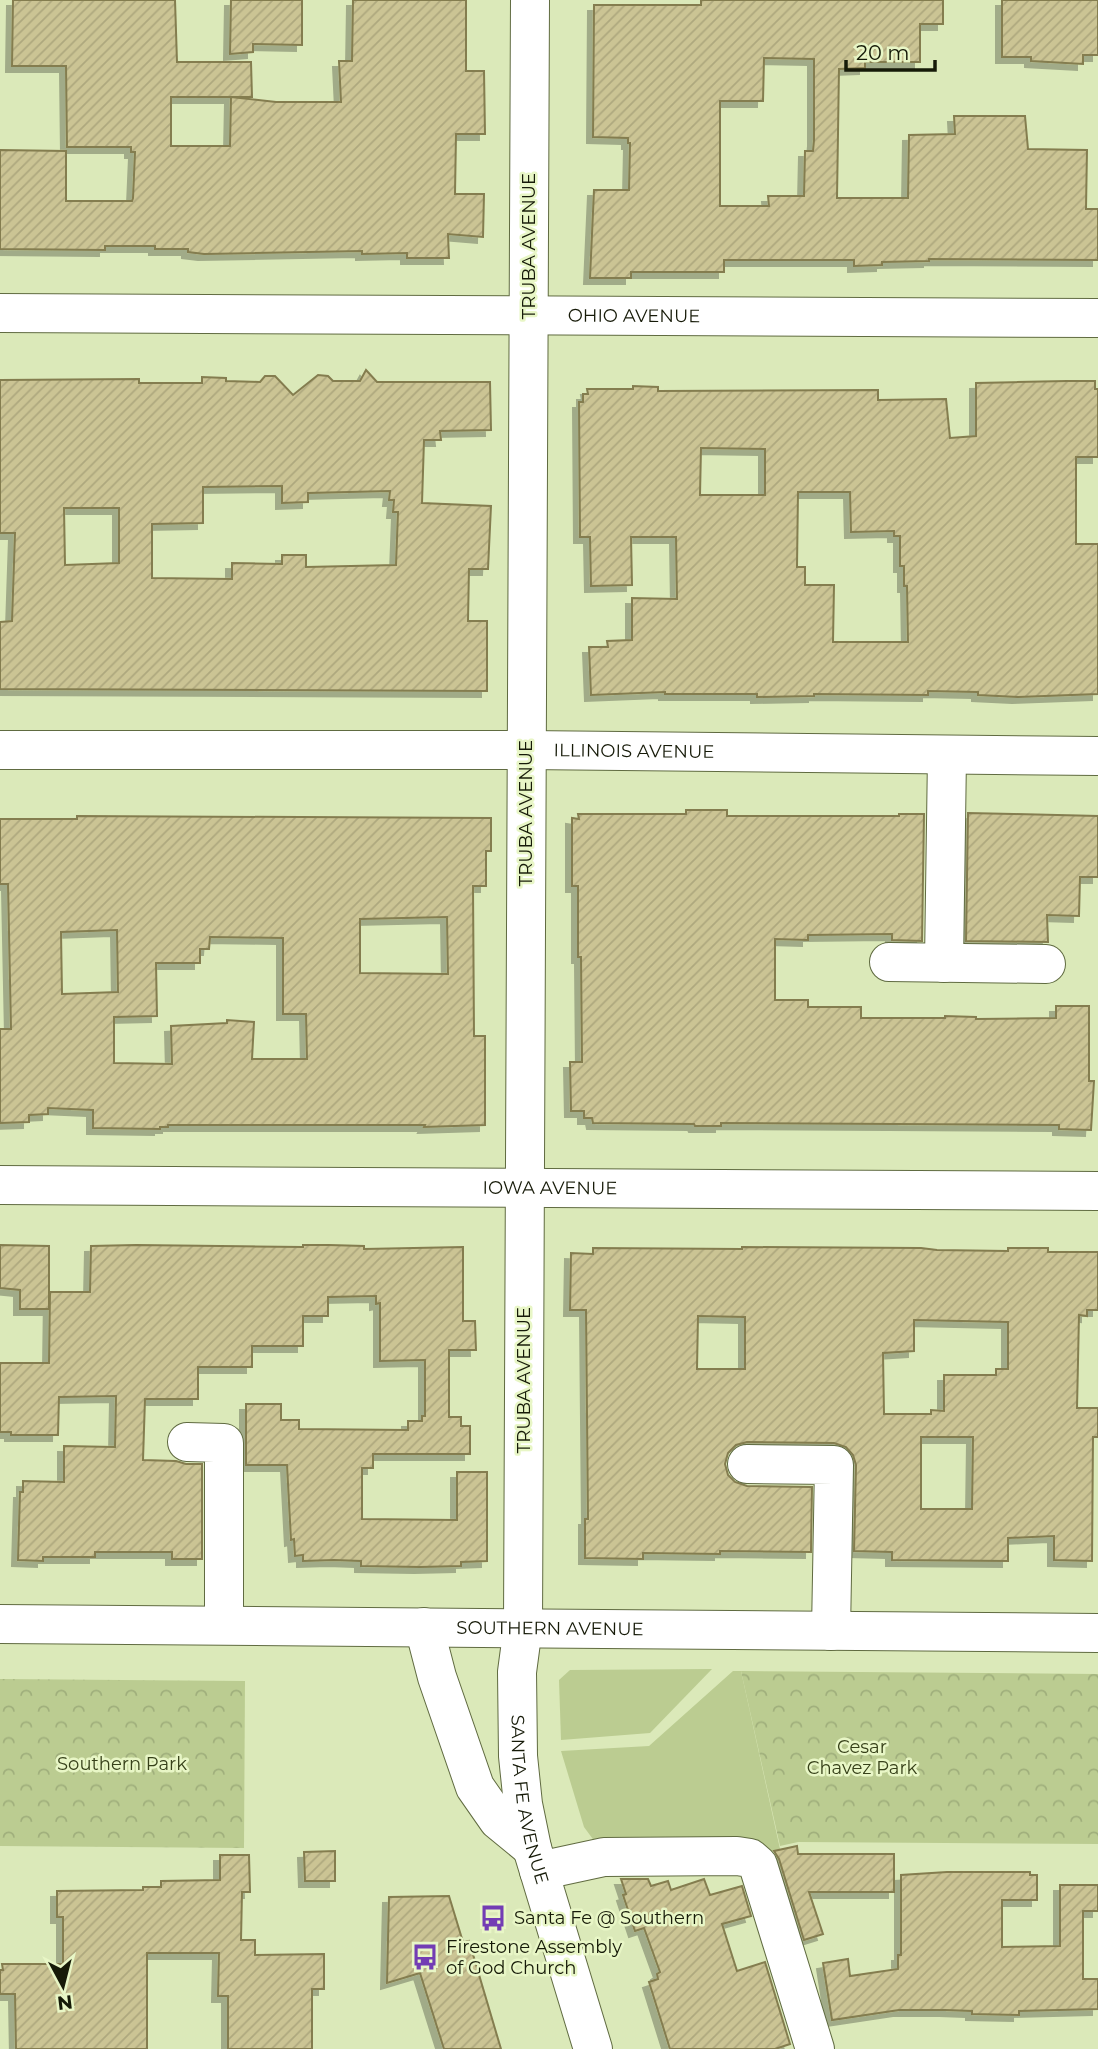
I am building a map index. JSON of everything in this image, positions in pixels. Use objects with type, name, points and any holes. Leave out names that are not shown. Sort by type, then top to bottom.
[{"type":"street","name":"TRUBA AVENUE","points":[[523,1627],[530,0]]},
{"type":"street","name":"OHIO AVENUE","points":[[0,313],[1098,318]]},
{"type":"street","name":"ILLINOIS AVENUE","points":[[0,750],[527,750],[1098,756]]},
{"type":"street","points":[[944,963],[947,755]]},
{"type":"street","points":[[889,962],[1046,964]]},
{"type":"street","name":"IOWA AVENUE","points":[[0,1185],[1098,1191]]},
{"type":"street","points":[[187,1442],[224,1443],[224,1625]]},
{"type":"street","points":[[747,1464],[834,1465],[831,1631]]},
{"type":"street","name":"SOUTHERN AVENUE","points":[[0,1624],[1098,1633]]},
{"type":"street","points":[[424,1627],[475,1787],[498,1820],[535,1859],[724,1856],[750,1858],[758,1865],[815,2049]]},
{"type":"street","name":"SANTA FE AVENUE","points":[[523,1627],[517,1672],[518,1756],[523,1804],[535,1859],[593,2049]]},
{"type":"green space","points":[[712,1669],[650,1733],[561,1740],[559,1680],[570,1670]]},
{"type":"green space","points":[[733,1671],[741,1671],[780,1849],[771,1852],[595,1842],[584,1827],[561,1751],[649,1746]]},
{"type":"green space","name":"Cesar Chavez Park","points":[[741,1671],[1098,1674],[1098,1844],[798,1842],[780,1846]]},
{"type":"green space","name":"Southern Park","points":[[0,1679],[245,1681],[244,1848],[0,1846]]},
{"type":"building","points":[[13,0],[175,0],[177,62],[251,62],[252,97],[231,97],[276,102],[341,102],[339,61],[352,61],[353,0],[466,0],[466,71],[484,71],[485,134],[456,134],[455,194],[484,194],[483,237],[448,234],[449,258],[407,258],[407,253],[362,254],[362,251],[204,254],[188,252],[188,249],[155,249],[155,246],[105,246],[105,250],[0,249],[0,150],[66,151],[66,201],[132,201],[133,198],[135,152],[131,152],[131,147],[67,147],[66,66],[12,66]],"holes":[[[171,97],[231,97],[230,146],[171,146]]]},
{"type":"building","points":[[231,0],[302,0],[302,45],[253,44],[253,52],[230,54]]},
{"type":"building","points":[[701,0],[943,0],[943,24],[920,24],[920,62],[865,62],[865,68],[839,69],[837,198],[908,198],[909,135],[955,134],[954,116],[1025,116],[1028,149],[1087,150],[1086,209],[1098,209],[1098,260],[929,259],[854,266],[854,260],[724,260],[724,272],[631,272],[631,278],[590,278],[594,190],[629,190],[630,143],[628,138],[593,137],[594,5],[701,5]],"holes":[[[764,58],[814,59],[814,140],[813,151],[805,151],[804,196],[768,196],[769,206],[720,206],[720,101],[763,101]]]},
{"type":"building","points":[[1002,0],[1098,0],[1098,55],[1083,55],[1083,64],[1031,61],[1031,57],[1002,57]]},
{"type":"building","points":[[366,370],[377,382],[490,382],[491,430],[440,431],[441,440],[424,440],[422,503],[491,506],[488,569],[469,569],[468,621],[487,621],[487,691],[0,689],[0,622],[12,621],[15,533],[0,533],[0,380],[139,379],[139,383],[202,383],[202,377],[260,382],[265,376],[275,376],[293,395],[318,375],[328,376],[333,381],[360,381]],"holes":[[[282,486],[282,503],[308,502],[308,493],[390,491],[389,500],[394,500],[393,512],[398,512],[396,565],[306,567],[306,555],[282,555],[282,564],[232,563],[232,579],[152,578],[152,524],[203,523],[203,487]],[[64,508],[119,508],[119,563],[65,565]]]},
{"type":"building","points":[[1095,381],[1095,389],[1098,389],[1098,457],[1076,457],[1076,544],[1098,544],[1098,694],[1018,697],[978,695],[978,692],[928,691],[928,695],[814,694],[757,697],[757,694],[665,692],[591,695],[589,647],[608,647],[607,641],[632,640],[632,598],[677,599],[676,537],[631,537],[632,585],[591,586],[590,537],[580,537],[579,402],[583,402],[583,394],[588,394],[587,389],[633,389],[633,386],[658,387],[658,391],[878,390],[878,400],[946,399],[950,438],[976,436],[976,383]],"holes":[[[701,448],[765,449],[765,495],[700,495]],[[798,492],[850,492],[851,532],[894,531],[894,536],[900,536],[900,566],[904,566],[904,586],[907,586],[908,642],[833,642],[834,585],[805,585],[805,567],[797,567]]]},
{"type":"building","points":[[686,810],[727,810],[727,816],[924,814],[922,941],[892,940],[892,934],[808,935],[808,940],[775,939],[775,1000],[808,1000],[808,1007],[861,1007],[861,1018],[1056,1018],[1056,1006],[1089,1006],[1089,1081],[1094,1081],[1091,1130],[1059,1129],[1059,1125],[721,1123],[721,1126],[695,1126],[593,1123],[592,1118],[584,1118],[584,1111],[571,1111],[570,1062],[582,1062],[581,957],[578,957],[578,886],[572,886],[572,818],[579,819],[578,814],[686,814]]},
{"type":"building","points":[[968,813],[1098,816],[1098,877],[1080,877],[1079,916],[1047,915],[1048,942],[966,941]]},
{"type":"building","points":[[77,816],[491,818],[491,851],[486,851],[486,886],[473,886],[474,1036],[485,1036],[485,1125],[168,1125],[160,1129],[93,1128],[93,1110],[48,1108],[48,1114],[29,1115],[29,1122],[0,1123],[0,1029],[11,1029],[8,884],[0,884],[0,819],[77,819]],"holes":[[[447,917],[448,974],[360,973],[360,919]],[[117,930],[118,992],[62,994],[61,932]],[[210,937],[283,938],[283,1014],[306,1014],[307,1059],[252,1059],[254,1022],[227,1020],[227,1023],[171,1026],[172,1064],[114,1063],[114,1017],[157,1016],[156,963],[200,963],[200,949],[209,949]]]},
{"type":"building","points":[[0,1245],[49,1246],[49,1309],[20,1309],[20,1290],[0,1288]]},
{"type":"building","points":[[329,1245],[364,1246],[364,1249],[463,1247],[463,1321],[475,1321],[476,1350],[449,1350],[449,1417],[461,1417],[461,1426],[470,1426],[470,1454],[373,1454],[373,1468],[362,1468],[362,1519],[457,1520],[457,1472],[487,1472],[487,1561],[461,1562],[461,1566],[420,1567],[361,1566],[361,1561],[303,1561],[303,1555],[295,1556],[294,1539],[291,1540],[287,1465],[246,1465],[246,1404],[281,1404],[281,1420],[299,1420],[299,1429],[408,1430],[408,1421],[422,1421],[422,1416],[425,1416],[425,1360],[380,1361],[380,1303],[376,1304],[376,1296],[328,1297],[328,1316],[303,1316],[303,1346],[252,1346],[252,1367],[198,1367],[198,1399],[145,1399],[143,1460],[202,1464],[202,1559],[172,1559],[172,1552],[95,1552],[95,1557],[18,1560],[20,1492],[23,1492],[23,1481],[64,1482],[64,1446],[115,1447],[116,1396],[59,1397],[58,1435],[11,1435],[11,1432],[0,1432],[0,1363],[49,1363],[50,1292],[90,1292],[91,1246]]},
{"type":"building","points":[[593,1248],[921,1248],[1008,1251],[1008,1248],[1048,1248],[1048,1252],[1098,1252],[1098,1310],[1087,1310],[1087,1316],[1079,1315],[1077,1408],[1098,1408],[1098,1437],[1093,1437],[1092,1561],[1054,1560],[1054,1536],[1008,1538],[1008,1561],[892,1560],[892,1552],[854,1551],[856,1465],[853,1455],[846,1447],[834,1443],[747,1442],[736,1445],[728,1453],[725,1464],[728,1475],[735,1482],[747,1486],[812,1487],[811,1552],[643,1553],[643,1559],[585,1558],[585,1519],[588,1519],[586,1310],[570,1310],[571,1253],[593,1254]],"holes":[[[698,1316],[745,1317],[745,1369],[697,1369]],[[914,1320],[1008,1322],[1008,1369],[996,1369],[996,1375],[944,1375],[944,1411],[931,1410],[931,1414],[884,1414],[883,1353],[914,1351]],[[921,1437],[973,1437],[972,1509],[921,1509]]]},
{"type":"building","points":[[797,1846],[798,1854],[894,1854],[894,1892],[809,1892],[823,1934],[804,1940],[779,1859],[774,1851]]},
{"type":"building","points":[[335,1851],[335,1881],[305,1881],[304,1852]]},
{"type":"building","points":[[220,1855],[249,1855],[250,1892],[242,1892],[241,1940],[255,1940],[255,1955],[324,1954],[324,1989],[312,1989],[312,2049],[228,2049],[228,1996],[218,1996],[219,1953],[147,1953],[147,2049],[16,2049],[15,1994],[0,1994],[0,1970],[3,1970],[2,1964],[63,1964],[63,1917],[57,1917],[57,1891],[143,1890],[143,1887],[161,1887],[161,1881],[220,1880]]},
{"type":"building","points":[[1030,1872],[1030,1875],[1037,1875],[1037,1900],[1002,1900],[1002,1947],[1060,1946],[1060,1885],[1098,1885],[1098,1911],[1083,1911],[1083,1979],[1098,1979],[1098,2009],[1019,2011],[1019,2015],[899,2010],[832,2020],[823,1963],[848,1959],[850,1976],[898,1969],[898,1955],[901,1955],[901,1875]]},
{"type":"building","points":[[621,1879],[648,1879],[651,1886],[668,1881],[671,1890],[704,1879],[710,1895],[742,1886],[751,1916],[722,1924],[737,1971],[765,1962],[790,2044],[775,2049],[670,2049],[649,1982],[658,1979],[657,1974],[660,1972],[644,1928],[635,1931],[623,1895],[626,1894]]},
{"type":"building","points":[[449,1896],[463,1942],[469,1941],[501,2049],[444,2049],[420,1973],[387,1983],[389,1897]]},
{"type":"place","name":"Santa Fe @ Southern","points":[[493,1918]]},
{"type":"place","name":"Firestone Assembly of God Church","points":[[425,1957]]}]
